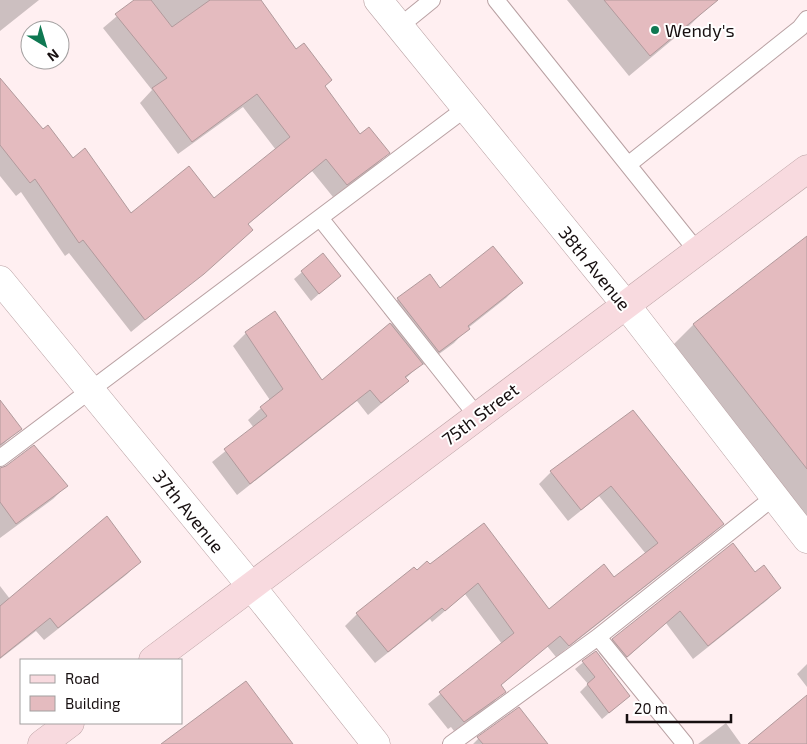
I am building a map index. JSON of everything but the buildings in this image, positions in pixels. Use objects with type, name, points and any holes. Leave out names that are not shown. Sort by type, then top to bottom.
[{"type":"street","name":"38th Avenue","points":[[378,0],[626,305],[807,539]]},
{"type":"street","name":"75th Street","points":[[154,659],[807,169]]},
{"type":"street","name":"37th Avenue","points":[[0,280],[251,586],[376,744]]},
{"type":"street","points":[[42,744],[69,724]]},
{"type":"lane","points":[[400,26],[432,0]]},
{"type":"lane","points":[[496,0],[697,251]]},
{"type":"lane","points":[[629,164],[800,28],[807,19]]},
{"type":"lane","points":[[0,458],[466,108]]},
{"type":"lane","points":[[320,218],[477,416]]},
{"type":"lane","points":[[451,744],[598,637],[774,498]]},
{"type":"lane","points":[[598,637],[685,744]]},
{"type":"place","name":"Wendy's","points":[[655,30]]}]
